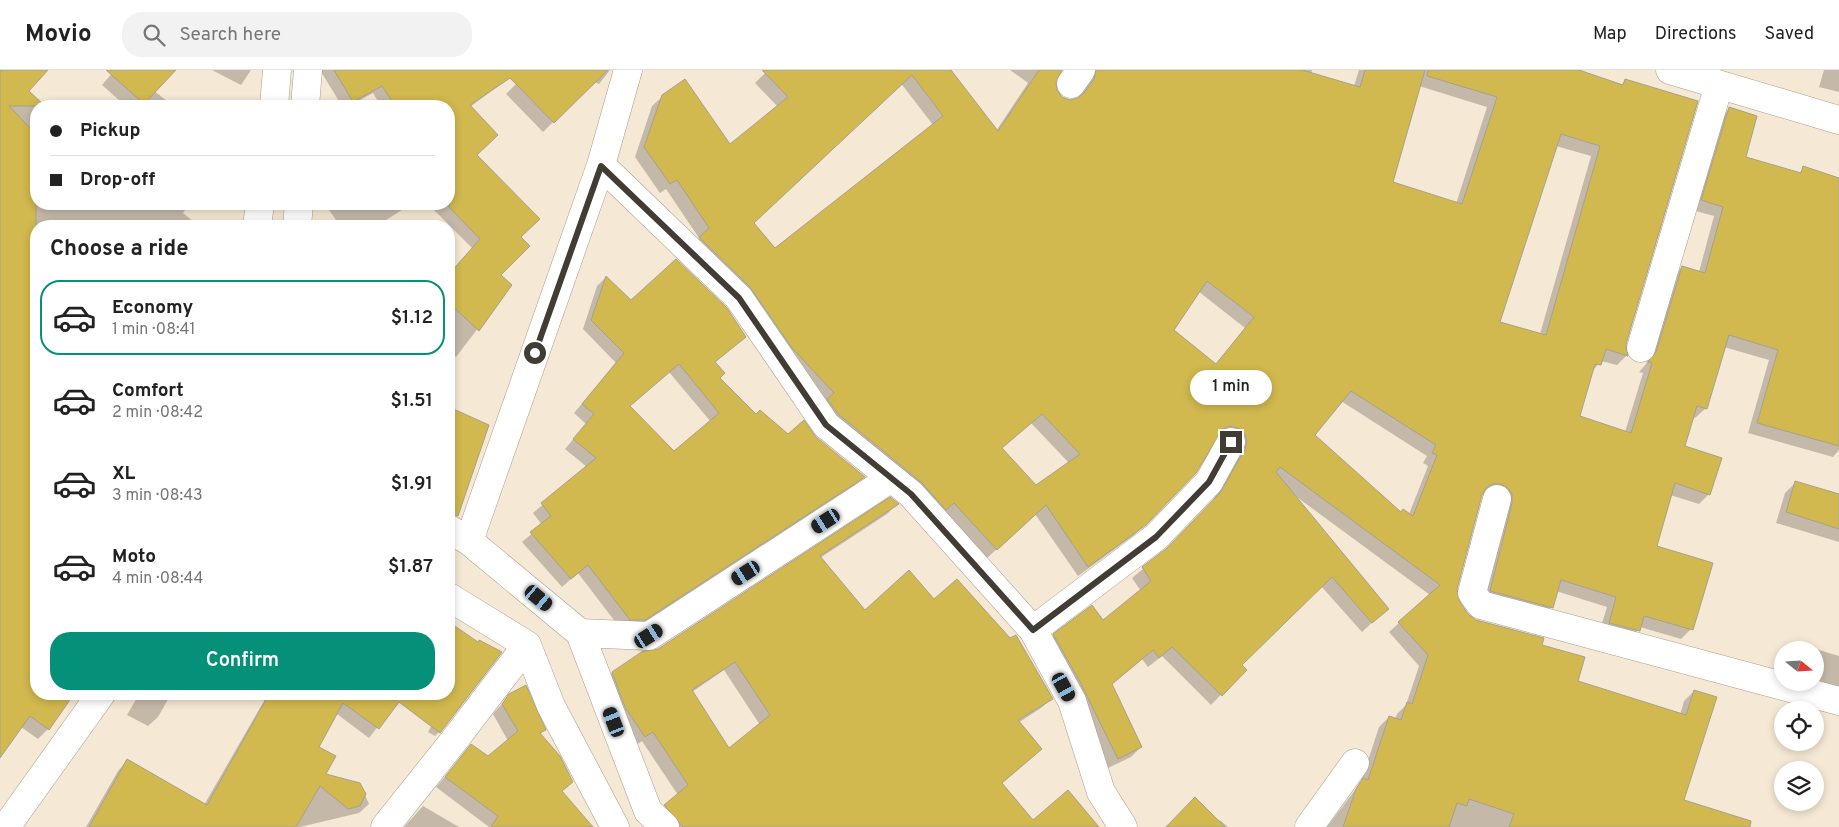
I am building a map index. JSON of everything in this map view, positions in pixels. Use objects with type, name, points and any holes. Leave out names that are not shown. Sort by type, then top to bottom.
[{"type":"street","points":[[274,100],[277,70]]},
{"type":"street","points":[[306,100],[308,70]]},
{"type":"street","points":[[628,70],[601,166],[459,535],[580,633],[648,811],[665,827]]},
{"type":"street","points":[[1670,70],[1732,81],[1839,120]]},
{"type":"street","points":[[1641,348],[1732,81]]},
{"type":"street","points":[[601,166],[739,298],[826,425],[890,479],[911,494],[1033,630],[1072,701],[1101,792],[1123,827]]},
{"type":"street","points":[[1033,630],[1156,537],[1209,482],[1231,442]]},
{"type":"street","points":[[580,633],[649,636],[890,479]]},
{"type":"street","points":[[1497,499],[1472,593],[1481,605],[1839,701]]},
{"type":"street","points":[[455,600],[527,645],[551,706],[615,827]]},
{"type":"street","points":[[385,827],[527,645]]},
{"type":"street","points":[[6,827],[97,700]]},
{"type":"street","points":[[1309,827],[1356,763]]},
{"type":"building","points":[[0,70],[48,70],[29,91],[39,100],[30,100],[30,106],[9,106],[30,128],[30,210],[36,210],[36,220],[30,220],[30,700],[70,700],[49,730],[30,716],[0,758]]},
{"type":"building","points":[[106,70],[176,70],[148,100],[140,100]]},
{"type":"building","points":[[334,70],[608,70],[554,123],[510,78],[470,105],[498,135],[477,155],[540,219],[521,237],[530,246],[501,275],[512,285],[479,331],[455,309],[455,267],[480,239],[452,210],[455,210],[455,100],[391,100],[382,86],[357,100],[352,100]]},
{"type":"building","points":[[762,70],[951,70],[998,131],[1039,70],[1062,70],[1056,82],[1057,90],[1062,97],[1070,100],[1078,98],[1084,93],[1094,79],[1096,70],[1302,70],[1360,87],[1365,70],[1425,70],[1393,182],[1462,204],[1497,97],[1427,76],[1428,70],[1579,70],[1623,85],[1625,79],[1698,101],[1626,344],[1628,356],[1606,349],[1601,365],[1595,364],[1580,416],[1631,433],[1652,363],[1648,362],[1656,352],[1682,266],[1705,273],[1723,207],[1701,200],[1729,107],[1757,116],[1746,157],[1801,173],[1803,166],[1839,178],[1839,446],[1757,423],[1778,350],[1729,335],[1707,409],[1697,406],[1685,446],[1722,458],[1710,495],[1675,483],[1657,546],[1713,563],[1693,630],[1644,616],[1640,631],[1609,623],[1616,597],[1561,580],[1553,608],[1490,591],[1512,503],[1512,494],[1508,488],[1501,484],[1492,484],[1486,488],[1482,495],[1457,589],[1460,602],[1468,614],[1476,620],[1544,638],[1542,645],[1585,657],[1578,681],[1686,715],[1694,690],[1717,697],[1684,800],[1751,821],[1750,827],[1509,827],[1514,814],[1469,799],[1467,806],[1457,803],[1449,827],[1343,827],[1356,789],[1363,778],[1368,780],[1389,716],[1401,720],[1407,702],[1412,704],[1428,655],[1398,622],[1440,585],[1280,467],[1276,472],[1389,609],[1372,623],[1332,577],[1242,665],[1247,670],[1222,696],[1172,647],[1159,658],[1153,650],[1112,684],[1142,747],[1118,759],[1080,682],[1053,634],[1092,605],[1103,620],[1151,581],[1142,567],[1167,548],[1220,493],[1245,449],[1247,441],[1245,434],[1238,428],[1230,426],[1223,429],[1196,473],[1146,525],[1088,567],[1046,505],[997,550],[954,503],[946,510],[921,482],[838,414],[827,399],[834,393],[792,348],[750,287],[699,237],[709,228],[677,180],[670,184],[644,147],[662,95],[685,79],[730,144],[788,97]],"holes":[[[912,75],[943,116],[775,248],[754,223]],[[1561,134],[1600,146],[1546,335],[1500,322]],[[1207,281],[1254,317],[1216,364],[1174,330]],[[1351,391],[1436,445],[1432,453],[1437,455],[1413,516],[1403,509],[1401,512],[1315,435]],[[1042,414],[1080,454],[1036,485],[1002,448]]]},
{"type":"building","points":[[676,259],[727,308],[746,337],[715,362],[725,373],[720,378],[756,414],[760,410],[788,434],[804,420],[816,437],[865,477],[645,620],[630,620],[588,565],[571,579],[530,532],[551,516],[541,503],[596,458],[573,439],[594,414],[582,404],[624,353],[591,320],[606,276],[631,300]],"holes":[[[679,364],[719,413],[674,451],[630,406]]]},
{"type":"building","points":[[455,410],[489,425],[458,516],[455,515]]},
{"type":"building","points":[[1795,481],[1839,494],[1839,529],[1786,512]]},
{"type":"building","points":[[890,497],[899,504],[820,556],[865,610],[909,570],[934,599],[957,579],[1010,638],[1016,635],[1053,699],[1018,720],[1042,749],[1002,783],[1033,820],[1068,790],[1099,827],[683,827],[664,805],[688,785],[653,732],[645,737],[625,707],[612,672],[643,651],[658,649]],"holes":[[[735,662],[770,715],[729,748],[692,690]]]},
{"type":"building","points":[[455,626],[478,642],[479,640],[502,652],[440,733],[399,702],[379,729],[343,703],[319,747],[336,756],[326,774],[360,783],[366,794],[360,806],[348,809],[320,786],[296,827],[89,827],[127,759],[207,805],[266,700],[455,700]]},
{"type":"building","points":[[526,685],[546,730],[540,733],[560,756],[573,782],[562,791],[593,827],[491,827],[498,816],[445,777],[471,744],[488,756],[518,731],[502,704],[509,694]]},
{"type":"building","points":[[1195,797],[1225,827],[1166,827]]},
{"type":"route","points":[[535,353],[601,166],[739,298],[826,425],[890,479],[911,494],[1033,630],[1156,537],[1209,482],[1231,442]]}]
